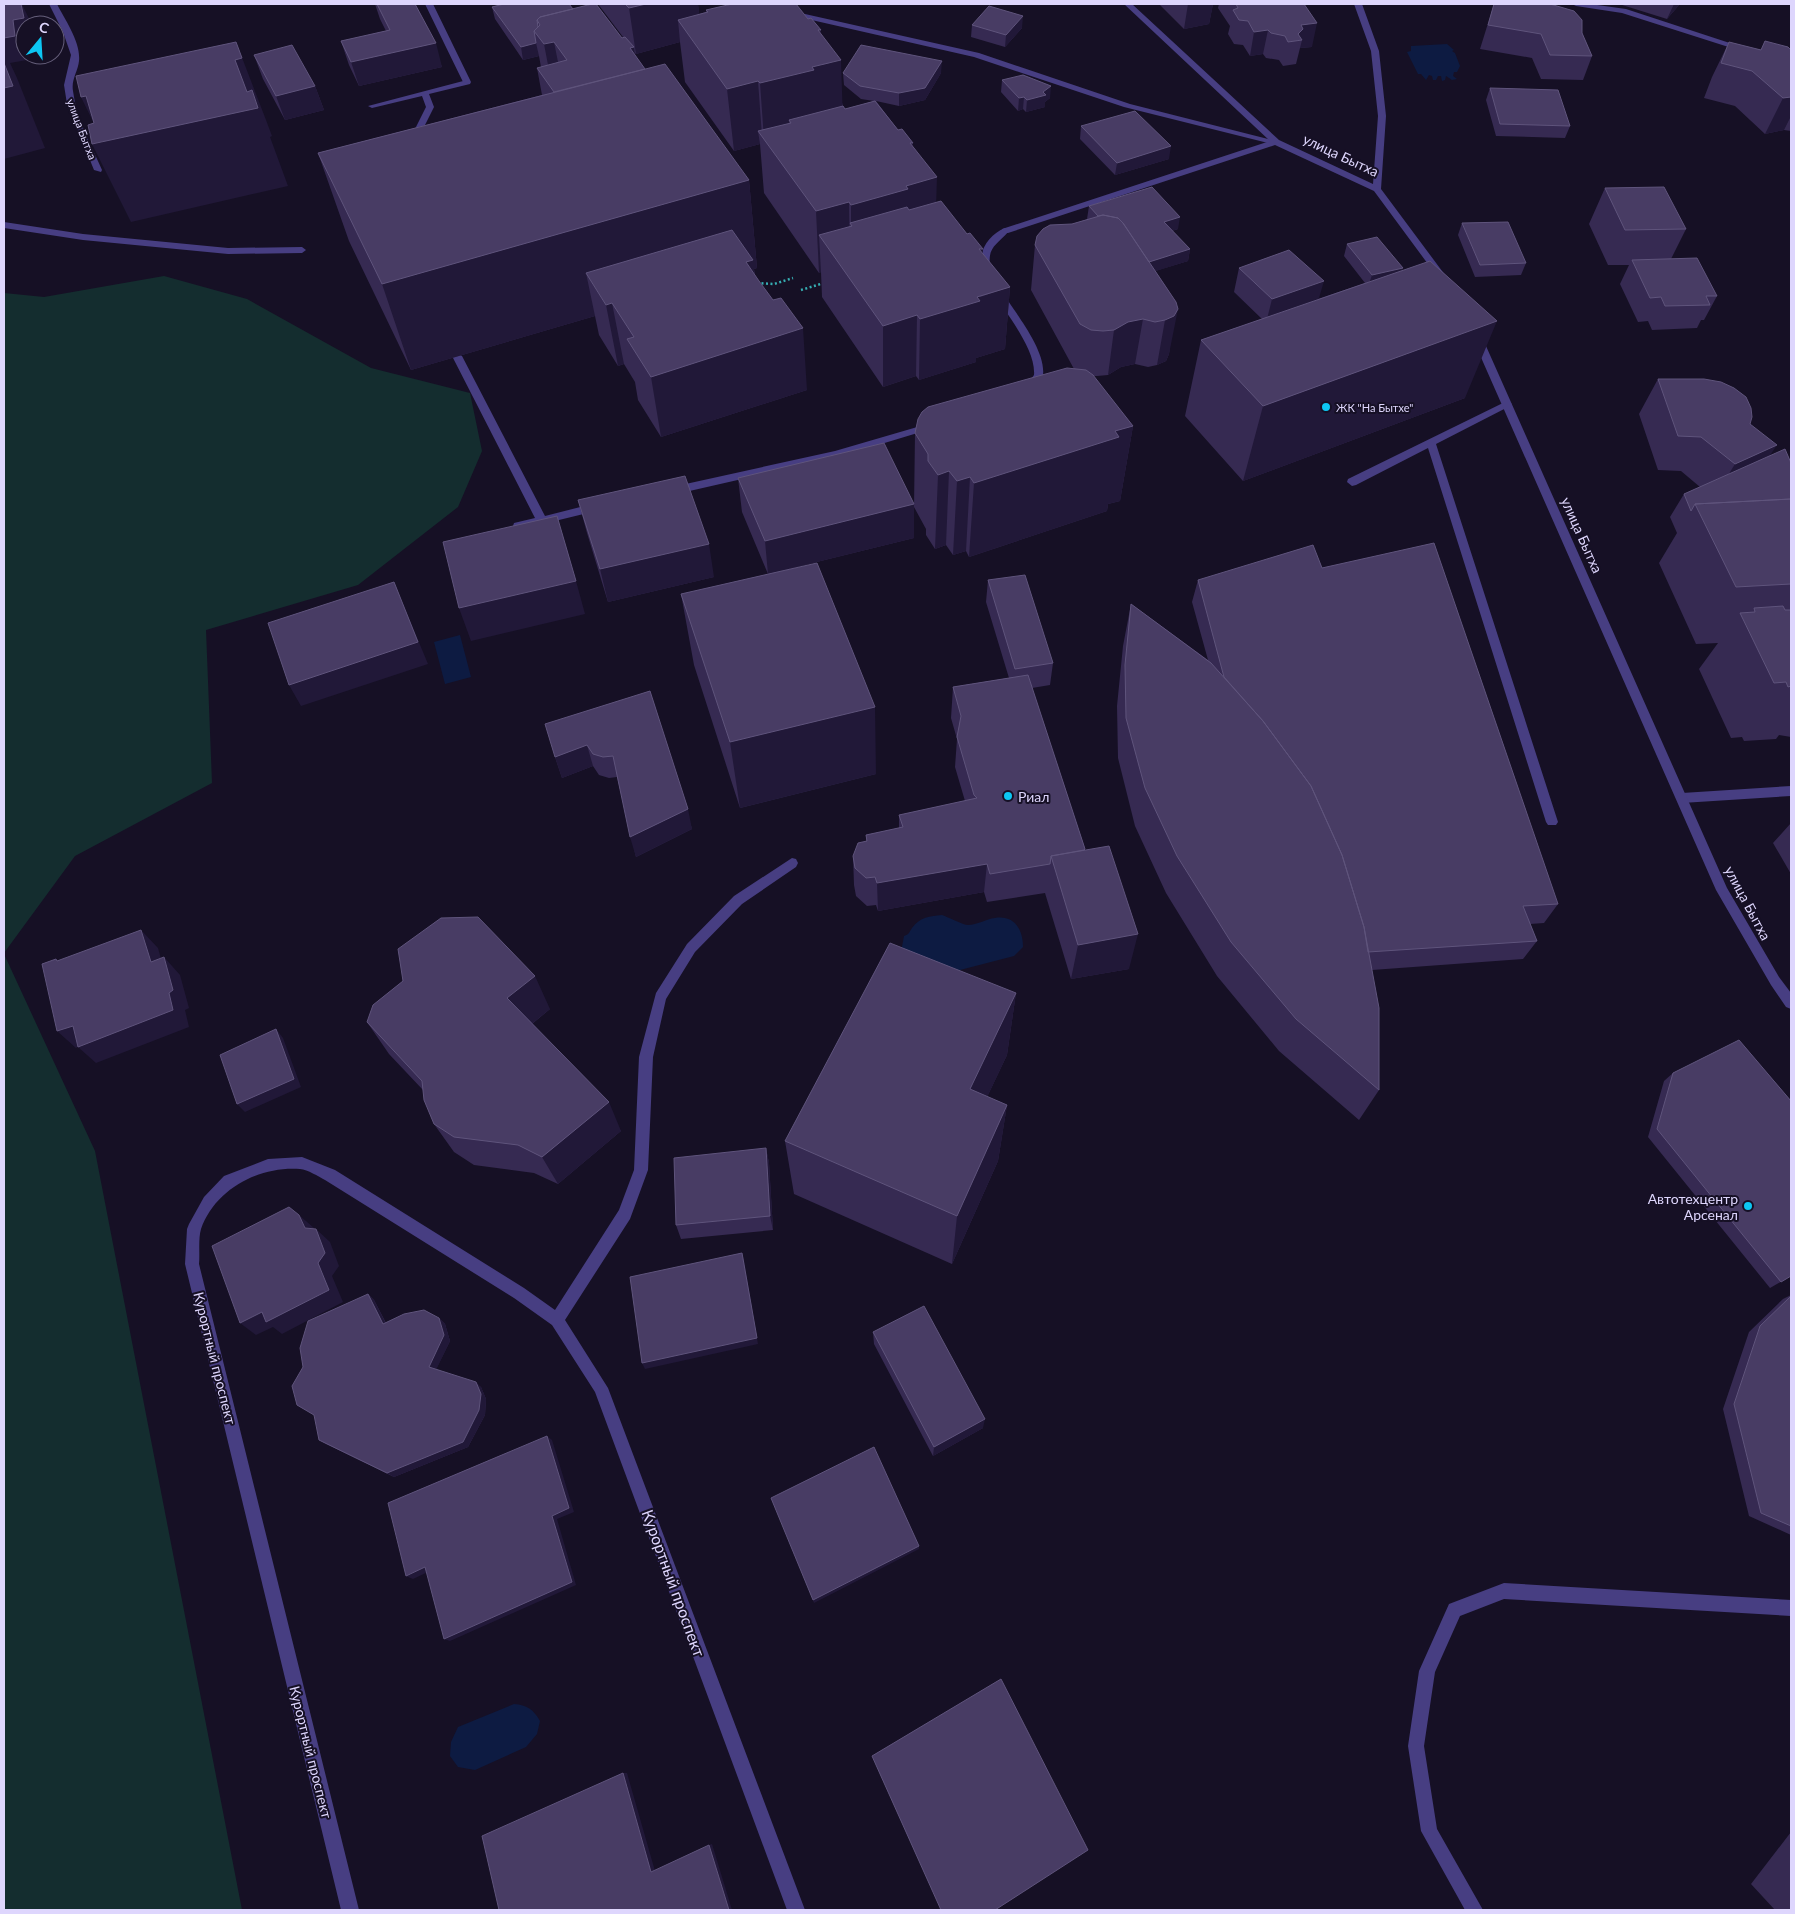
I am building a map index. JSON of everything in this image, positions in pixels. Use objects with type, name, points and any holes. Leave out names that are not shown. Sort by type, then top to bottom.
[{"type":"street","name":"улица Бытха","points":[[53,4],[75,52],[74,62],[68,79],[68,94],[79,126],[98,170]]},
{"type":"street","points":[[372,106],[467,82],[429,4]]},
{"type":"street","points":[[760,4],[794,14],[976,55],[1005,63],[1106,100],[1276,142]]},
{"type":"street","name":"улица Бытха","points":[[1128,4],[1276,142],[1378,189],[1449,288]]},
{"type":"street","points":[[1358,4],[1376,51],[1382,116],[1378,189]]},
{"type":"street","points":[[1576,4],[1623,11],[1748,51]]},
{"type":"street","points":[[424,149],[417,133],[430,107],[425,93]]},
{"type":"street","points":[[1020,394],[1037,381],[1039,370],[1036,356],[986,273],[983,258],[990,243],[1005,231],[1276,142]]},
{"type":"street","points":[[4,225],[83,237],[228,251],[302,250]]},
{"type":"street","name":"улица Бытха","points":[[1472,327],[1722,890],[1775,981],[1791,1003]]},
{"type":"street","points":[[457,356],[541,519]]},
{"type":"street","points":[[1352,482],[1507,404]]},
{"type":"street","points":[[665,492],[798,464],[874,445],[942,422]]},
{"type":"street","points":[[1431,442],[1552,822]]},
{"type":"street","points":[[504,529],[608,505]]},
{"type":"street","points":[[1682,798],[1791,791]]},
{"type":"street","points":[[558,1320],[625,1214],[641,1170],[646,1057],[660,998],[691,948],[738,900],[792,863]]},
{"type":"street","name":"Курортный проспект","points":[[350,1910],[192,1264],[194,1229],[208,1202],[229,1182],[268,1165],[302,1163],[330,1175],[519,1293],[558,1320],[601,1388],[796,1910]]},
{"type":"street","points":[[1474,1910],[1429,1831],[1416,1746],[1427,1670],[1455,1610],[1504,1590],[1791,1608]]},
{"type":"path","points":[[756,283],[774,284],[793,278]]},
{"type":"path","points":[[801,290],[832,280]]},
{"type":"green space","points":[[164,276],[247,299],[371,368],[470,393],[482,451],[458,507],[358,585],[206,630],[212,783],[75,856],[4,953],[4,293],[44,297]]},
{"type":"green space","points":[[4,954],[95,1151],[242,1910],[4,1910]]},
{"type":"water","points":[[1447,44],[1454,50],[1452,51],[1455,53],[1460,66],[1453,76],[1457,79],[1452,80],[1446,76],[1445,80],[1442,81],[1441,76],[1438,76],[1436,80],[1433,80],[1432,76],[1429,75],[1426,80],[1421,74],[1418,74],[1407,52],[1411,51],[1411,46]]},
{"type":"water","points":[[460,635],[471,677],[445,684],[434,642]]},
{"type":"water","points":[[942,915],[968,925],[995,918],[1008,919],[1013,921],[1019,930],[1023,947],[1014,956],[933,977],[901,952],[904,936],[908,934],[918,921]]},
{"type":"water","points":[[514,1704],[529,1708],[540,1721],[537,1734],[526,1747],[475,1770],[458,1767],[450,1756],[451,1742],[458,1727]]},
{"type":"building","points":[[4,4],[21,4],[23,15],[15,15],[15,20],[13,20],[15,36],[4,38]]},
{"type":"building","points":[[377,4],[415,4],[436,43],[351,62],[341,41],[390,30]]},
{"type":"building","points":[[504,4],[569,4],[573,9],[540,17],[537,20],[538,27],[534,31],[536,43],[521,47],[492,7]]},
{"type":"building","points":[[596,4],[622,38],[625,37],[634,47],[630,48],[645,69],[554,92],[537,68],[567,60],[554,42],[544,44],[534,31],[540,25],[537,20],[540,17]]},
{"type":"building","points":[[625,4],[646,4],[629,8]]},
{"type":"building","points":[[732,4],[796,4],[808,19],[811,18],[821,30],[818,30],[841,60],[812,67],[814,70],[727,89],[678,20],[708,12],[706,10]]},
{"type":"building","points":[[1236,4],[1304,4],[1317,23],[1301,25],[1303,29],[1298,34],[1302,40],[1288,42],[1285,36],[1271,33],[1268,30],[1254,32],[1248,21],[1239,20],[1233,10],[1238,8]]},
{"type":"building","points":[[1494,4],[1550,4],[1574,11],[1582,20],[1582,33],[1592,56],[1550,55],[1541,34],[1488,25]]},
{"type":"building","points":[[989,6],[1023,16],[1006,35],[972,25]]},
{"type":"building","points":[[1765,41],[1788,47],[1791,50],[1791,97],[1783,98],[1752,71],[1721,63],[1729,42],[1761,50]]},
{"type":"building","points":[[236,42],[242,58],[235,60],[247,92],[252,90],[258,108],[92,144],[88,125],[94,123],[86,96],[81,97],[76,76]]},
{"type":"building","points":[[292,45],[315,86],[276,96],[254,55]]},
{"type":"building","points":[[861,45],[942,61],[925,88],[899,93],[860,86],[843,73]]},
{"type":"building","points":[[4,63],[13,86],[4,88]]},
{"type":"building","points":[[665,64],[749,180],[382,284],[318,153]]},
{"type":"building","points":[[1023,75],[1051,86],[1043,92],[1046,95],[1027,100],[1024,97],[1019,98],[1002,80]]},
{"type":"building","points":[[1490,88],[1558,90],[1570,126],[1500,124]]},
{"type":"building","points":[[875,101],[898,130],[902,129],[913,143],[910,143],[937,177],[906,186],[908,189],[851,205],[849,202],[816,211],[758,131],[791,123],[789,120],[843,106],[845,109]]},
{"type":"building","points":[[1135,111],[1171,146],[1117,163],[1081,126]]},
{"type":"building","points":[[1152,187],[1180,217],[1164,222],[1190,249],[1149,262],[1118,218],[1098,216],[1089,206]]},
{"type":"building","points":[[1664,187],[1686,229],[1625,230],[1605,188]]},
{"type":"building","points":[[941,201],[967,234],[970,233],[983,249],[979,249],[1010,287],[977,297],[980,301],[920,319],[917,315],[883,326],[819,235],[852,226],[850,223],[907,207],[909,210]]},
{"type":"building","points":[[1103,215],[1118,218],[1123,223],[1176,302],[1178,309],[1174,316],[1155,322],[1143,319],[1128,322],[1114,330],[1103,331],[1091,330],[1080,324],[1035,245],[1037,236],[1050,225],[1072,224]]},
{"type":"building","points":[[1508,222],[1526,263],[1480,265],[1462,223]]},
{"type":"building","points":[[732,230],[753,260],[746,262],[759,281],[773,300],[781,298],[803,328],[651,377],[627,339],[634,337],[612,303],[606,305],[586,273]]},
{"type":"building","points":[[1377,237],[1403,268],[1372,275],[1347,244]]},
{"type":"building","points":[[1289,250],[1324,281],[1272,299],[1239,268]]},
{"type":"building","points":[[1697,258],[1717,296],[1706,296],[1710,305],[1665,306],[1661,297],[1650,298],[1632,260]]},
{"type":"building","points":[[1430,261],[1497,321],[1263,406],[1201,340]]},
{"type":"building","points":[[1067,368],[1086,370],[1093,375],[1133,426],[1115,431],[1119,437],[974,483],[970,477],[957,481],[949,471],[938,475],[928,461],[928,454],[915,433],[918,419],[928,407]]},
{"type":"building","points":[[1658,379],[1704,379],[1721,382],[1734,388],[1746,397],[1751,408],[1752,417],[1750,424],[1777,445],[1735,464],[1701,437],[1678,436]]},
{"type":"building","points":[[884,443],[914,504],[765,541],[738,478]]},
{"type":"building","points":[[1785,449],[1791,463],[1791,499],[1695,504],[1691,511],[1684,494]]},
{"type":"building","points":[[685,476],[709,544],[600,569],[578,500]]},
{"type":"building","points":[[1791,499],[1791,584],[1736,587],[1695,504]]},
{"type":"building","points":[[557,516],[576,581],[459,608],[443,542]]},
{"type":"building","points":[[1434,543],[1558,904],[1523,906],[1537,941],[1368,952],[1364,927],[1342,855],[1311,786],[1263,721],[1224,677],[1198,580],[1313,545],[1322,568]]},
{"type":"building","points":[[817,563],[875,707],[730,742],[681,594]]},
{"type":"building","points":[[1025,575],[1053,663],[1015,669],[988,580]]},
{"type":"building","points":[[394,582],[418,642],[289,685],[268,623]]},
{"type":"building","points":[[1131,604],[1211,663],[1263,721],[1311,786],[1342,855],[1364,927],[1379,1008],[1379,1090],[1296,1019],[1231,942],[1177,856],[1145,788],[1126,718],[1125,665]]},
{"type":"building","points":[[1783,606],[1785,610],[1791,610],[1791,686],[1788,687],[1786,682],[1774,683],[1740,613],[1755,612],[1754,608]]},
{"type":"building","name":"Риал","points":[[1028,675],[1085,849],[1051,856],[1050,864],[990,874],[987,864],[877,883],[875,877],[866,878],[855,868],[853,856],[858,843],[867,841],[866,835],[903,827],[899,815],[977,798],[974,795],[957,737],[961,716],[953,687]]},
{"type":"building","points":[[650,691],[688,809],[630,837],[613,756],[603,757],[593,754],[587,745],[555,757],[545,724]]},
{"type":"building","points":[[1109,846],[1138,934],[1078,945],[1051,856]]},
{"type":"building","points":[[478,917],[535,976],[507,998],[609,1102],[542,1157],[518,1145],[454,1137],[434,1124],[424,1100],[422,1081],[367,1022],[373,1005],[403,981],[398,949],[441,918]]},
{"type":"building","points":[[141,930],[151,962],[164,957],[173,990],[169,993],[173,1010],[78,1047],[73,1026],[57,1031],[42,964],[56,959],[57,961]]},
{"type":"building","points":[[890,943],[1016,993],[970,1089],[1007,1105],[957,1216],[785,1141]]},
{"type":"building","points":[[276,1029],[294,1079],[237,1104],[220,1055]]},
{"type":"building","name":"Автотехцентр Арсенал","points":[[1739,1040],[1791,1101],[1791,1276],[1781,1282],[1657,1129],[1673,1073]]},
{"type":"building","points":[[766,1148],[770,1216],[676,1225],[674,1158]]},
{"type":"building","points":[[289,1207],[299,1215],[305,1228],[316,1229],[325,1253],[318,1263],[329,1290],[266,1322],[262,1312],[240,1323],[212,1246]]},
{"type":"building","points":[[742,1253],[757,1338],[642,1363],[630,1277]]},
{"type":"building","points":[[368,1294],[383,1324],[404,1314],[424,1310],[439,1318],[444,1335],[429,1367],[476,1382],[481,1394],[479,1410],[463,1442],[387,1473],[319,1440],[314,1415],[297,1405],[292,1386],[303,1367],[300,1348],[308,1321]]},
{"type":"building","points":[[1791,1296],[1791,1526],[1761,1513],[1734,1404],[1760,1326]]},
{"type":"building","points":[[924,1306],[985,1419],[934,1447],[873,1332]]},
{"type":"building","points":[[547,1436],[569,1508],[552,1516],[572,1582],[444,1639],[425,1567],[406,1576],[388,1503]]},
{"type":"building","points":[[874,1447],[919,1546],[813,1600],[771,1498]]},
{"type":"building","points":[[1001,1679],[1088,1850],[995,1910],[941,1910],[872,1756]]},
{"type":"building","points":[[623,1773],[651,1872],[709,1845],[729,1910],[499,1910],[482,1836]]},
{"type":"place","name":"ЖК \"На Бытхе\"","points":[[1326,407]]},
{"type":"place","name":"Риал","points":[[1008,796]]},
{"type":"place","name":"Автотехцентр Арсенал","points":[[1748,1206]]}]
